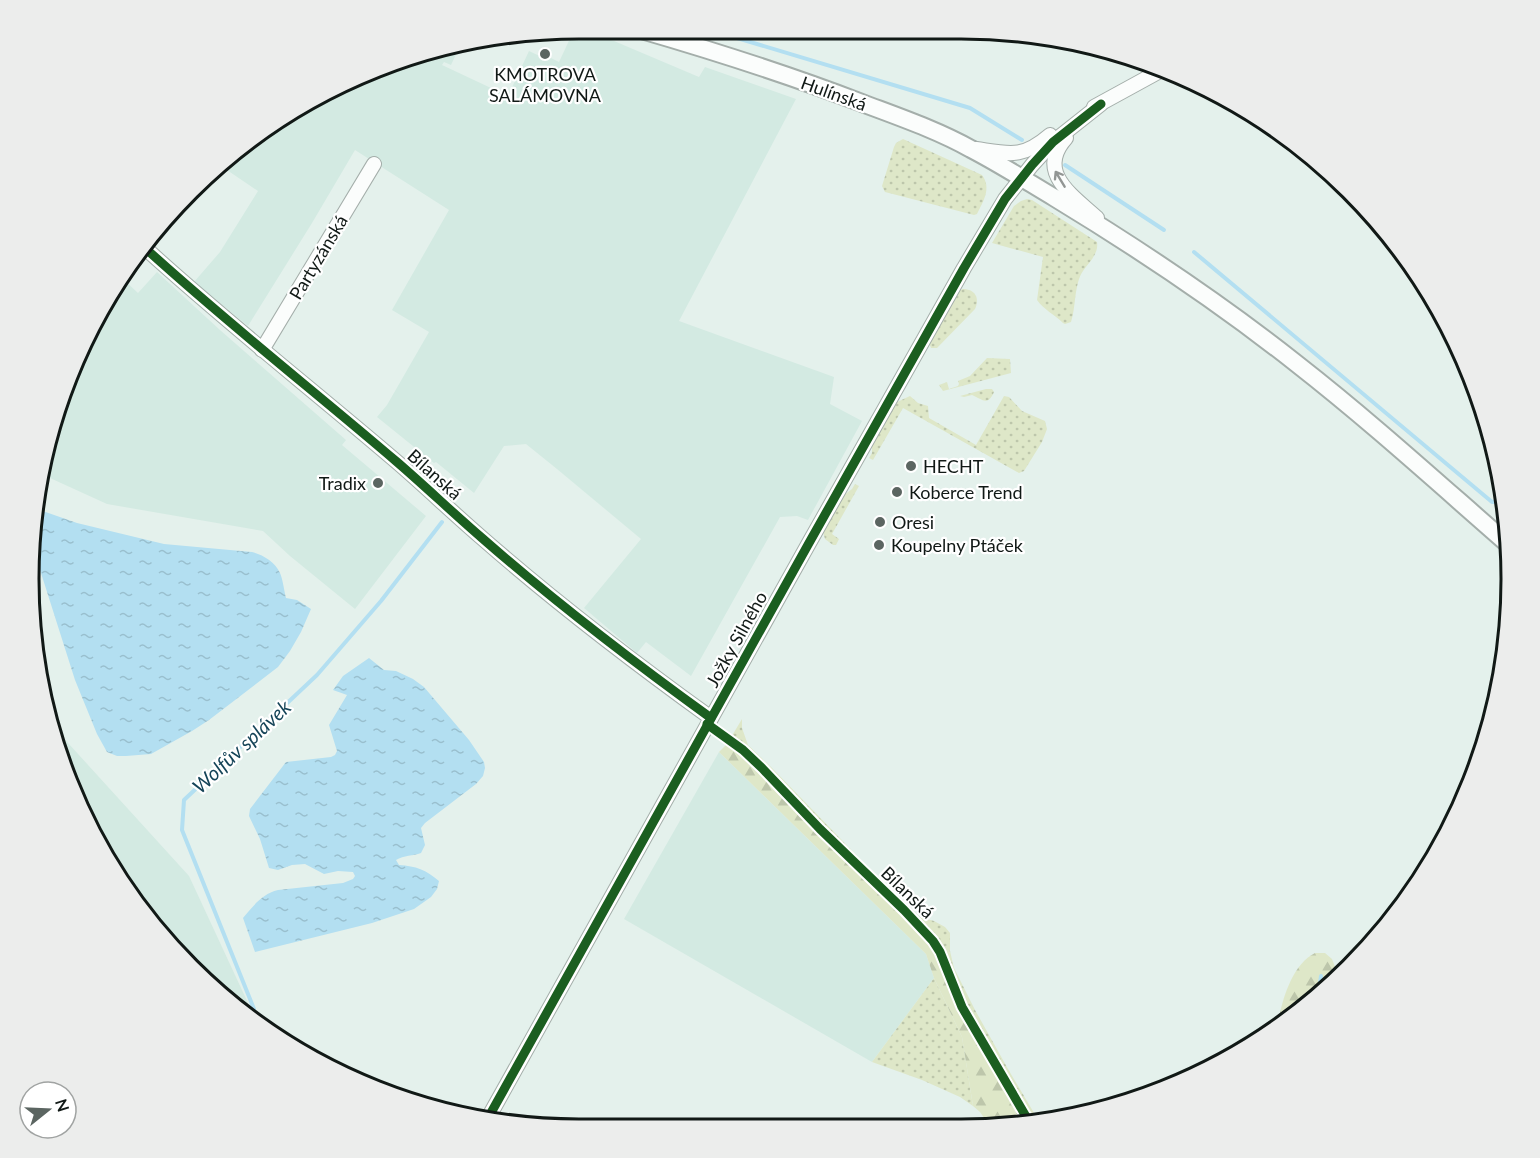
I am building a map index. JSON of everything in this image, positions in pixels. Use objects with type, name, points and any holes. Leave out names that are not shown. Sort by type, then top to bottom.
[{"type":"main road","name":"Hulínská","points":[[673,39],[828,90],[902,118],[970,148],[1116,235],[1222,307],[1292,359],[1499,536]]},
{"type":"street","points":[[970,148],[1023,153],[1040,144],[1071,119],[1153,75]]},
{"type":"street","points":[[1105,101],[1064,140],[1057,150],[1054,161],[1055,173],[1063,186],[1116,235]]},
{"type":"street","name":"Jožky Silného","points":[[492,1112],[964,268],[1005,199],[1053,142],[1105,101]]},
{"type":"street","name":"Partyzánská","points":[[262,350],[374,164]]},
{"type":"street","name":"Bílanská","points":[[150,252],[551,596],[621,652],[711,718]]},
{"type":"shaded area","points":[[570,39],[607,39],[699,77],[705,67],[796,99],[679,321],[834,377],[830,404],[862,421],[808,520],[797,516],[780,517],[691,676],[646,642],[637,653],[584,608],[641,539],[557,469],[526,444],[504,446],[474,493],[377,417],[387,405],[429,332],[392,310],[449,210],[355,150],[248,326],[194,282],[220,252],[258,191],[227,170],[279,130],[309,111],[372,80],[457,53],[451,65],[444,62],[442,65],[508,96],[529,51],[548,60],[549,57],[559,62]]},
{"type":"shaded area","points":[[157,272],[346,440],[342,445],[426,516],[355,609],[263,531],[107,504],[49,477],[68,405],[95,340],[127,283],[138,293]]},
{"type":"shaded area","points":[[63,737],[189,876],[247,1005],[223,985],[197,961],[173,935],[130,879],[95,818],[80,786]]},
{"type":"shaded area","points":[[719,752],[926,954],[934,978],[872,1062],[624,919]]},
{"type":"green space","points":[[903,139],[982,175],[986,190],[977,214],[885,192],[882,186],[894,147]]},
{"type":"green space","points":[[1027,199],[1097,242],[1095,254],[1078,282],[1071,322],[1065,324],[1037,300],[1043,257],[992,243],[1014,206]]},
{"type":"green space","points":[[963,289],[973,292],[977,298],[975,309],[937,348],[931,348],[929,343],[957,291]]},
{"type":"green space","points":[[987,358],[1010,359],[1011,373],[943,391],[939,385],[947,382],[949,389],[958,386],[958,381],[970,376]]},
{"type":"green space","points":[[992,389],[994,392],[987,400],[972,395],[960,396]]},
{"type":"green space","points":[[910,396],[918,403],[928,406],[929,418],[976,445],[1004,396],[1009,397],[1022,411],[1045,421],[1047,429],[1042,442],[1024,471],[1019,473],[903,408],[873,460],[869,458],[872,453],[872,444],[895,403]]},
{"type":"green space","points":[[855,484],[859,486],[832,534],[839,539],[836,545],[833,545],[825,539],[823,532],[844,495]]},
{"type":"green space","points":[[742,719],[742,728],[748,745],[920,917],[934,921],[950,933],[950,951],[954,968],[975,1010],[1034,1114],[1017,1116],[957,1003],[936,950],[757,771],[727,744]]},
{"type":"green space","points":[[727,744],[757,771],[936,950],[957,1003],[1017,1116],[984,1118],[973,1106],[962,1037],[934,978],[926,954],[719,752]]},
{"type":"green space","points":[[1315,953],[1325,953],[1332,959],[1335,968],[1280,1015],[1293,975]]},
{"type":"green space","points":[[934,978],[962,1037],[973,1106],[960,1097],[922,1080],[872,1062]]},
{"type":"water","points":[[44,511],[77,523],[164,544],[256,553],[278,569],[286,598],[297,600],[311,609],[301,632],[278,667],[209,720],[151,754],[117,756],[107,752],[97,734],[75,680],[39,568]]},
{"type":"water","points":[[369,658],[384,670],[396,671],[424,687],[469,740],[484,762],[483,776],[476,784],[425,823],[421,828],[425,845],[421,853],[396,860],[399,865],[420,869],[439,881],[431,897],[414,909],[372,923],[255,952],[243,918],[263,897],[278,890],[343,883],[355,876],[353,872],[338,871],[324,874],[305,864],[292,865],[278,870],[269,868],[260,839],[249,816],[250,809],[286,762],[335,755],[337,751],[329,725],[347,695],[333,690],[343,676]]},
{"type":"waterway","points":[[740,39],[970,108],[1022,140]]},
{"type":"waterway","points":[[1065,165],[1164,230]]},
{"type":"waterway","points":[[1194,252],[1492,502],[1495,502]]},
{"type":"waterway","name":"Wolfův splávek","points":[[254,1009],[182,830],[184,800],[317,675],[381,601],[442,522]]},
{"type":"waterway","points":[[1320,982],[1321,976]]},
{"type":"cycle path","points":[[492,1112],[809,543],[1005,199],[1053,142],[1101,104]]},
{"type":"cycle path","points":[[150,252],[397,462],[537,585],[711,718]]},
{"type":"cycle path","points":[[707,724],[743,750],[762,768],[933,941],[940,952],[962,1007],[1025,1115]]},
{"type":"place","name":"KMOTROVA SALÁMOVNA","points":[[545,54]]},
{"type":"place","name":"HECHT","points":[[911,466]]},
{"type":"place","name":"Tradix","points":[[378,483]]},
{"type":"place","name":"Koberce Trend","points":[[897,492]]},
{"type":"place","name":"Oresi","points":[[880,522]]},
{"type":"place","name":"Koupelny Ptáček","points":[[879,545]]}]
